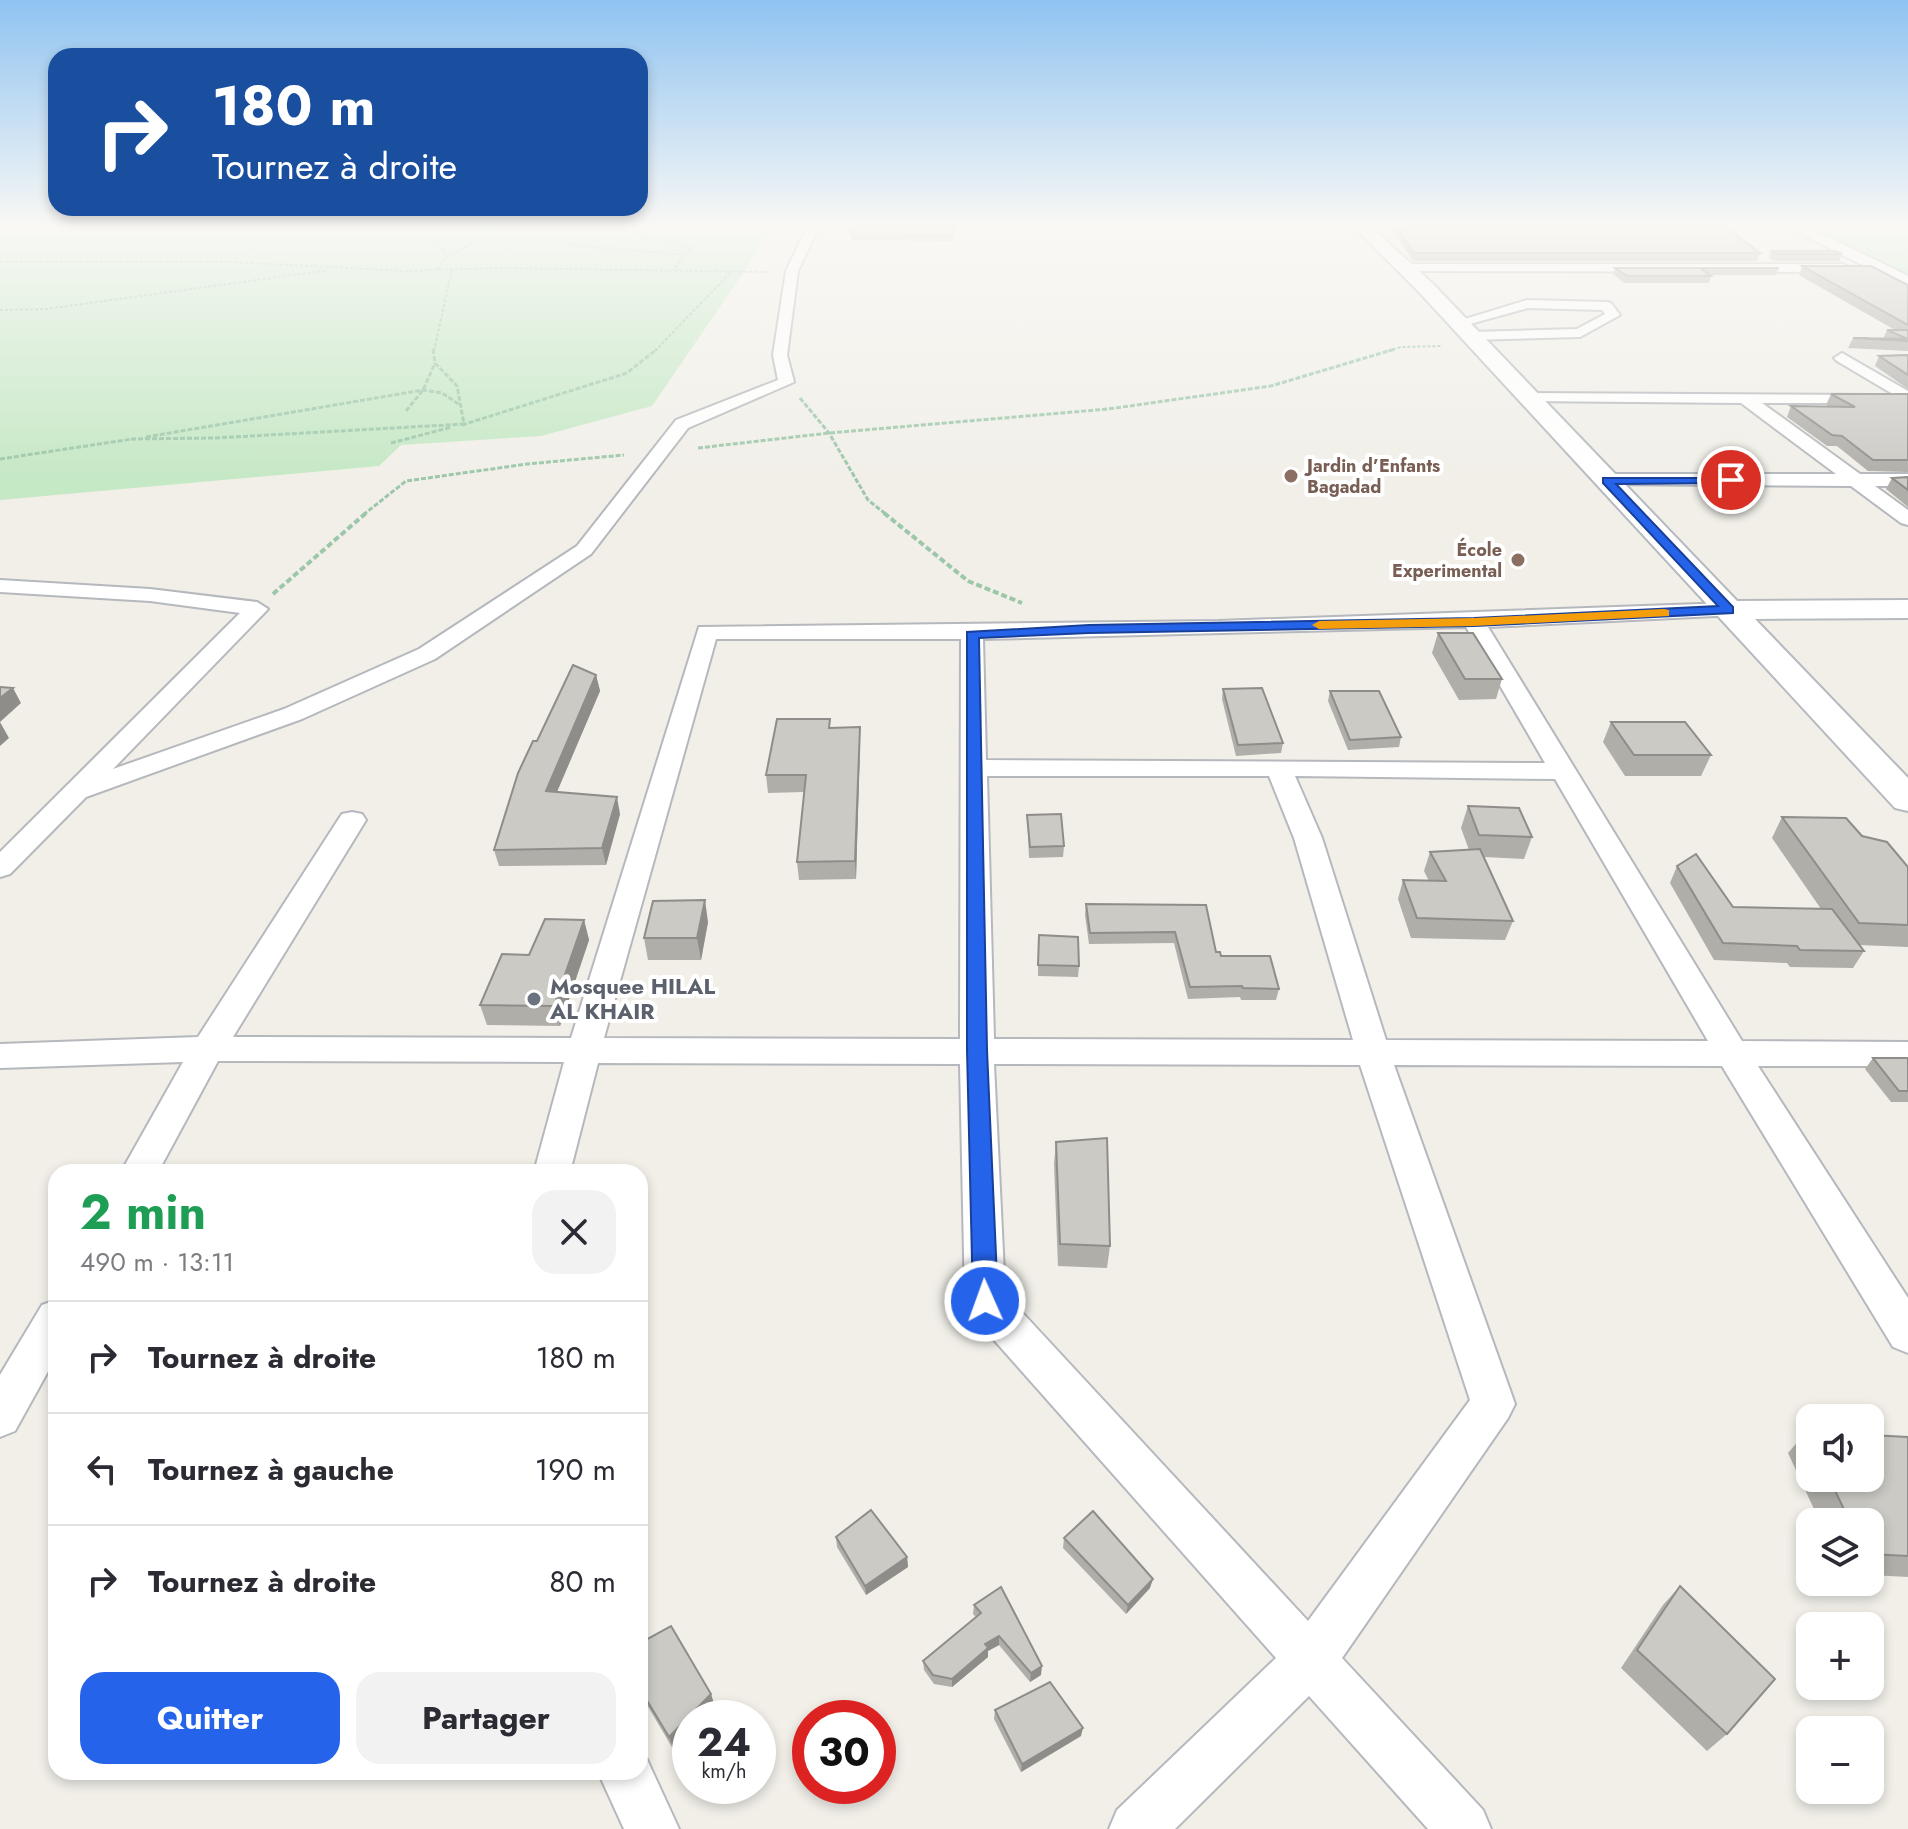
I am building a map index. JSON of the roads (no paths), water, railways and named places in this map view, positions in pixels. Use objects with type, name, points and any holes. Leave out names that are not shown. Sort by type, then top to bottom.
[{"type":"street","points":[[77,791],[293,714],[427,654],[584,550],[682,424],[786,382],[780,355],[787,308]]},
{"type":"street","points":[[1444,308],[1908,800]]},
{"type":"street","points":[[1469,335],[1519,308]]},
{"type":"street","points":[[1469,335],[1580,333],[1613,315],[1608,308]]},
{"type":"street","points":[[1868,358],[1842,358],[1907,398]]},
{"type":"street","points":[[1530,398],[1907,398]]},
{"type":"street","points":[[1745,398],[1908,519]]},
{"type":"street","points":[[1607,480],[1908,480]]},
{"type":"street","points":[[0,586],[150,595],[257,609],[0,868]]},
{"type":"street","points":[[554,1164],[583,1053],[707,632],[972,635],[1089,629],[1474,622],[1728,610],[1908,609]]},
{"type":"street","points":[[1474,622],[1732,1054],[1908,1334]]},
{"type":"street","points":[[972,635],[977,1050],[985,1301],[1464,1829]]},
{"type":"street","points":[[975,768],[1564,771]]},
{"type":"street","points":[[1136,1829],[1311,1659],[1493,1404],[1373,1052],[1308,838],[1279,768]]},
{"type":"street","points":[[143,1164],[208,1049],[352,820]]},
{"type":"street","points":[[0,1056],[208,1049],[583,1053],[977,1050],[1908,1054]]},
{"type":"street","points":[[0,1416],[48,1332]]},
{"type":"street","points":[[629,1780],[652,1829]]},
{"type":"place","name":"Jardin d’Enfants Bagadad","points":[[1291,476]]},
{"type":"place","name":"École Experimental","points":[[1518,560]]},
{"type":"place","name":"Mosquee HILAL AL KHAIR","points":[[534,999]]}]
